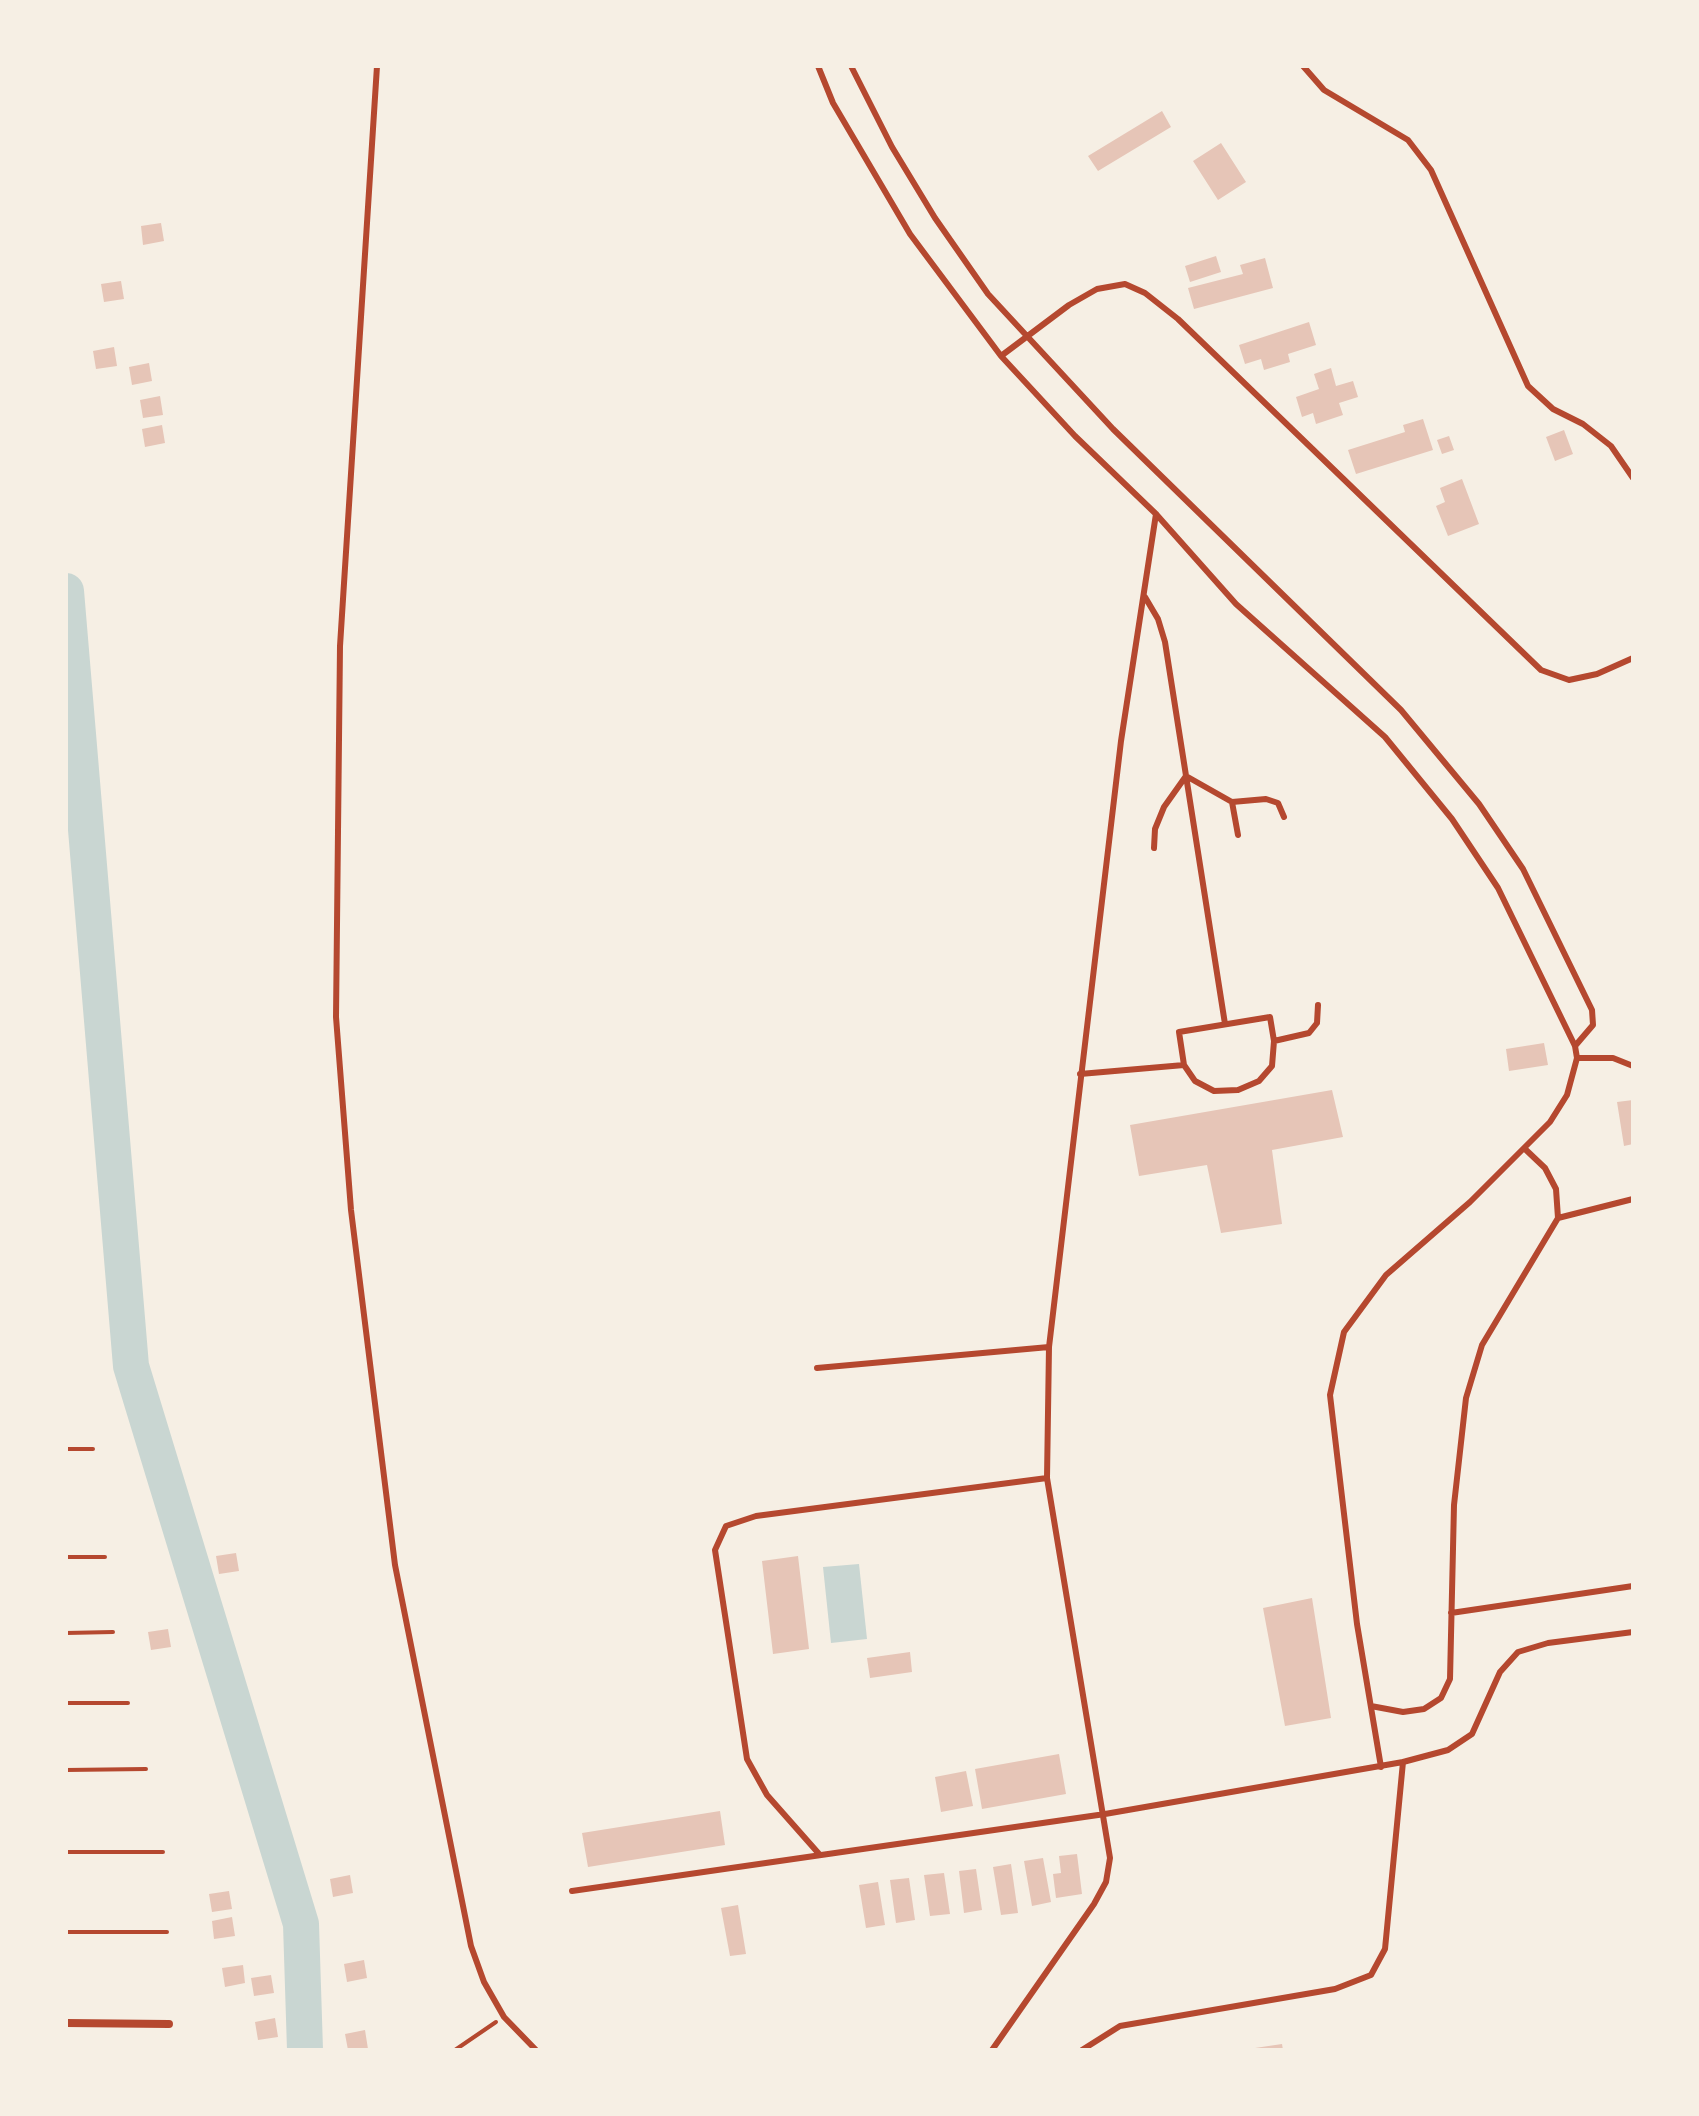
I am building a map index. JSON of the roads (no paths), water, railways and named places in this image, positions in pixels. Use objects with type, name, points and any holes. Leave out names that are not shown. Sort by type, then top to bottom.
[{"type":"street","points":[[66,2023],[169,2024]]},
{"type":"lane","points":[[377,66],[340,646],[336,1017],[351,1210],[395,1565],[471,1946],[484,1982],[504,2017],[536,2050]]},
{"type":"lane","points":[[818,66],[833,103],[910,234],[1001,356],[1075,436],[1156,514],[1236,604],[1385,737],[1452,819],[1498,888],[1575,1046],[1577,1058],[1567,1095],[1550,1122],[1525,1149],[1386,1275],[1344,1332],[1330,1395],[1348,1521],[1357,1624],[1381,1767]]},
{"type":"lane","points":[[851,66],[892,147],[935,218],[988,294],[1113,429],[1401,710],[1479,804],[1523,869],[1592,1010],[1593,1025],[1575,1046]]},
{"type":"lane","points":[[1303,66],[1324,90],[1408,140],[1431,170],[1528,386],[1553,409],[1583,424],[1611,446],[1633,478]]},
{"type":"lane","points":[[1001,356],[1069,305],[1097,289],[1125,284],[1145,293],[1178,319],[1541,670],[1569,680],[1597,674],[1633,658]]},
{"type":"lane","points":[[992,2050],[1106,1882],[1110,1858],[1105,1814],[1073,1650],[1047,1478],[1049,1347],[1121,741],[1156,514]]},
{"type":"lane","points":[[1145,597],[1158,619],[1165,642],[1225,1024]]},
{"type":"lane","points":[[1186,776],[1232,802],[1266,799],[1278,803],[1284,817]]},
{"type":"lane","points":[[1154,848],[1155,829],[1164,807],[1186,776]]},
{"type":"lane","points":[[1232,802],[1238,835]]},
{"type":"lane","points":[[1274,1041],[1309,1033],[1317,1023],[1318,1005]]},
{"type":"lane","points":[[1270,1017],[1274,1041],[1272,1066],[1259,1081],[1238,1090],[1214,1091],[1195,1081],[1184,1065],[1179,1032],[1225,1024],[1270,1017]]},
{"type":"lane","points":[[1577,1058],[1613,1058],[1633,1066]]},
{"type":"lane","points":[[1080,1074],[1184,1065]]},
{"type":"lane","points":[[1371,1706],[1403,1712],[1424,1709],[1441,1698],[1450,1679],[1454,1505],[1466,1398],[1482,1345],[1558,1218],[1556,1189],[1545,1168],[1525,1149]]},
{"type":"lane","points":[[1558,1218],[1633,1199]]},
{"type":"lane","points":[[817,1368],[1049,1347]]},
{"type":"lane","points":[[820,1855],[767,1795],[747,1759],[715,1550],[726,1526],[756,1516],[1047,1478]]},
{"type":"lane","points":[[1451,1613],[1633,1586]]},
{"type":"lane","points":[[572,1891],[1105,1814],[1403,1762],[1448,1750],[1472,1734],[1500,1672],[1518,1652],[1548,1643],[1633,1632]]},
{"type":"lane","points":[[1082,2050],[1120,2026],[1335,1989],[1371,1975],[1385,1949],[1403,1762]]},
{"type":"waterway","points":[[66,591],[131,1366],[301,1924],[305,2050]]}]
